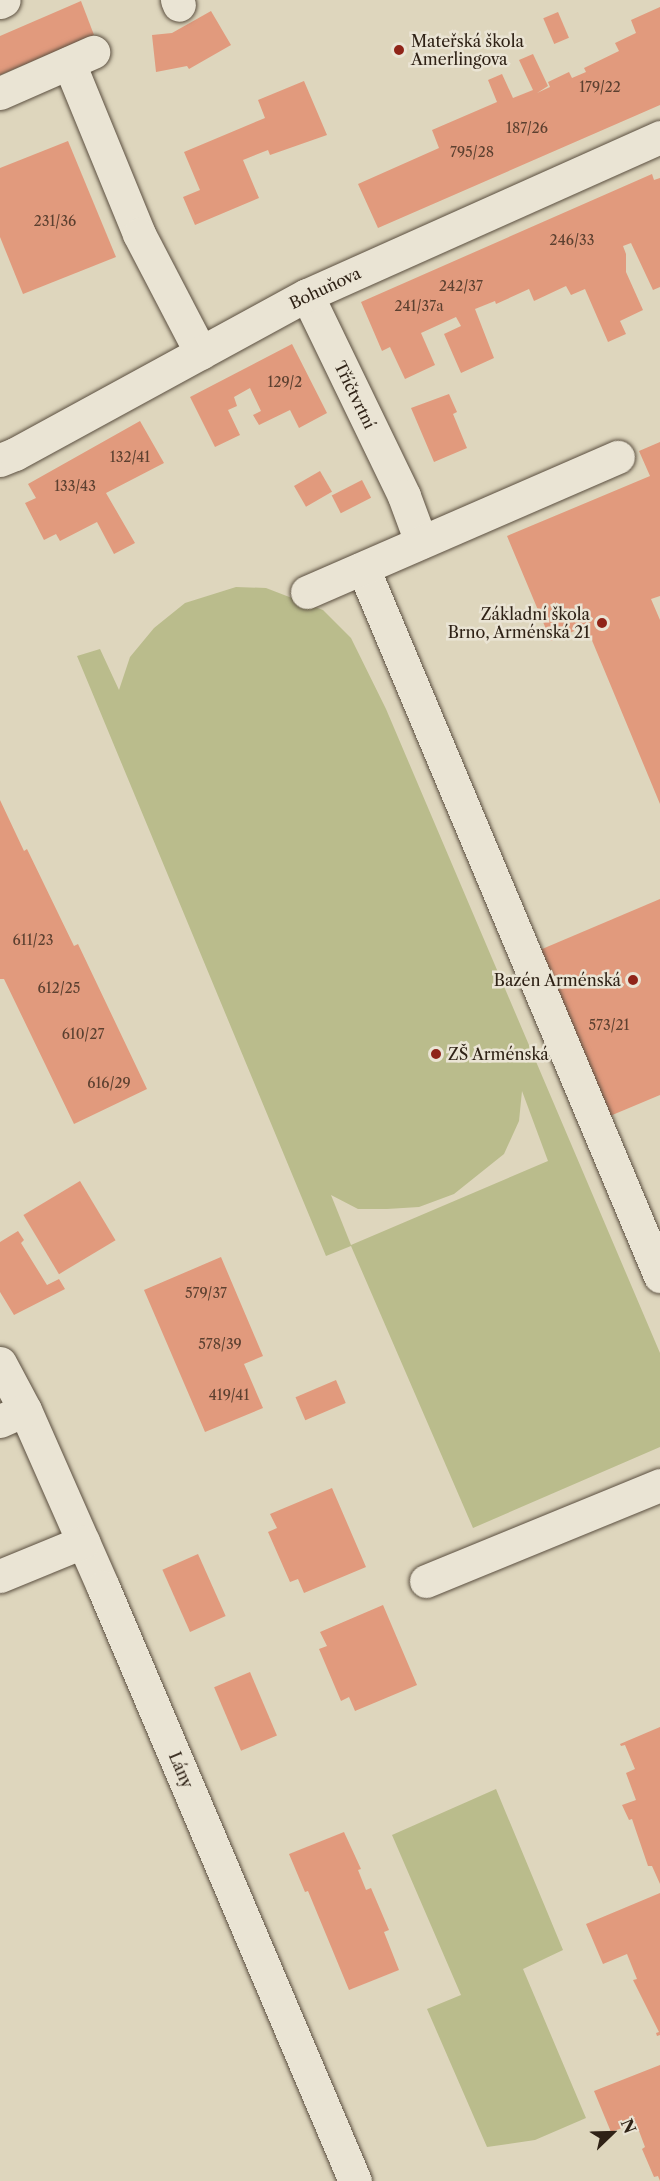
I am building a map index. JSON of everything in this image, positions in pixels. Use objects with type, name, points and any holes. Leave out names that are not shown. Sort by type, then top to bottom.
[{"type":"street","points":[[0,93],[81,57],[139,234],[201,353]]},
{"type":"street","name":"Bohuňova","points":[[0,460],[15,454],[307,295],[660,137]]},
{"type":"street","name":"Tříčtvrtní","points":[[307,295],[404,496],[422,542]]},
{"type":"street","points":[[307,592],[618,457]]},
{"type":"street","points":[[363,568],[660,1276]]},
{"type":"street","name":"Lány","points":[[0,1363],[13,1415],[83,1542],[355,2181]]},
{"type":"street","points":[[426,1581],[660,1485]]},
{"type":"street","points":[[0,1576],[83,1542]]},
{"type":"green space","points":[[236,587],[266,588],[323,610],[351,638],[386,709],[660,1353],[660,1447],[473,1528],[351,1246],[326,1256],[77,656],[100,649],[119,690],[130,657],[154,628],[185,603]],"holes":[[[522,1091],[548,1161],[351,1245],[331,1195],[358,1209],[387,1209],[419,1207],[454,1194],[504,1154],[519,1121]]]},
{"type":"green space","points":[[496,1789],[563,1950],[523,1969],[586,2118],[535,2140],[487,2147],[427,2009],[461,1995],[392,1835]]},
{"type":"building","points":[[81,1],[94,35],[0,75],[0,36]]},
{"type":"building","points":[[660,7],[660,105],[378,228],[358,184],[439,148],[432,130],[497,102],[488,80],[502,74],[513,98],[533,90],[519,60],[533,54],[548,86],[537,93],[550,87],[548,82],[569,72],[572,78],[586,72],[584,68],[619,51],[615,43],[636,33],[631,20]]},
{"type":"building","points":[[211,11],[231,45],[189,69],[187,66],[156,72],[152,35],[172,33]]},
{"type":"building","points":[[558,12],[569,38],[554,44],[543,18]]},
{"type":"building","points":[[304,81],[327,135],[270,155],[268,150],[243,160],[259,198],[195,225],[183,197],[200,190],[184,152],[265,118],[258,100]]},
{"type":"building","points":[[68,141],[116,257],[23,294],[0,237],[0,168]]},
{"type":"building","points":[[652,174],[654,180],[660,178],[660,287],[653,290],[631,243],[623,246],[626,254],[626,272],[643,310],[620,321],[626,334],[608,342],[585,289],[571,295],[566,286],[534,301],[529,289],[496,304],[495,301],[475,309],[494,358],[461,373],[444,334],[461,326],[456,317],[421,333],[435,365],[405,379],[390,347],[382,351],[361,302]]},
{"type":"building","points":[[292,344],[327,413],[299,428],[290,410],[259,425],[253,415],[261,411],[250,388],[234,397],[237,406],[228,410],[240,435],[215,447],[190,397]]},
{"type":"building","points":[[449,394],[457,412],[453,414],[467,448],[434,462],[411,408]]},
{"type":"building","points":[[140,421],[164,463],[106,493],[135,543],[114,554],[97,522],[60,541],[56,534],[44,540],[25,503],[36,498],[28,484]]},
{"type":"building","name":"Základní škola Brno, Arménská 21","points":[[660,442],[660,596],[651,599],[660,620],[660,804],[586,626],[551,641],[507,536],[650,476],[639,451]]},
{"type":"building","points":[[320,471],[332,492],[306,507],[294,486]]},
{"type":"building","points":[[362,480],[371,498],[341,513],[332,495]]},
{"type":"building","points":[[0,800],[24,851],[27,849],[74,946],[78,944],[147,1089],[74,1124],[4,979],[0,979]]},
{"type":"building","points":[[660,899],[660,1095],[598,1121],[528,955]]},
{"type":"building","points":[[80,1181],[116,1240],[59,1274],[23,1215]]},
{"type":"building","points":[[18,1231],[24,1240],[21,1243],[47,1285],[59,1279],[65,1289],[14,1315],[0,1292],[0,1242]]},
{"type":"building","points":[[221,1257],[263,1356],[244,1364],[263,1408],[205,1432],[144,1290]]},
{"type":"building","points":[[336,1380],[346,1403],[305,1420],[295,1397]]},
{"type":"building","points":[[332,1488],[366,1567],[304,1593],[298,1579],[290,1582],[268,1532],[277,1528],[270,1514]]},
{"type":"building","points":[[198,1554],[226,1616],[190,1632],[162,1570]]},
{"type":"building","points":[[383,1605],[417,1685],[355,1711],[349,1697],[341,1701],[319,1649],[327,1646],[320,1632]]},
{"type":"building","points":[[250,1672],[277,1736],[241,1751],[214,1687]]},
{"type":"building","points":[[660,1727],[660,1884],[652,1866],[648,1866],[632,1819],[629,1820],[622,1805],[636,1800],[626,1773],[635,1769],[625,1745],[620,1744]]},
{"type":"building","points":[[344,1832],[361,1869],[358,1870],[366,1890],[371,1888],[389,1930],[384,1932],[399,1970],[349,1990],[308,1891],[305,1892],[289,1854]]},
{"type":"building","points":[[660,1893],[660,2035],[657,2036],[656,2033],[659,2032],[633,1980],[637,1979],[627,1954],[603,1964],[586,1924]]},
{"type":"building","points":[[660,2065],[660,2181],[658,2176],[654,2177],[642,2149],[645,2147],[636,2123],[611,2132],[594,2091]]},
{"type":"place","name":"Mateřská škola Amerlingova","points":[[399,50]]},
{"type":"place","name":"Základní škola Brno, Arménská 21","points":[[602,623]]},
{"type":"place","name":"Bazén Arménská","points":[[633,980]]},
{"type":"place","name":"ZŠ Arménská","points":[[436,1054]]}]
